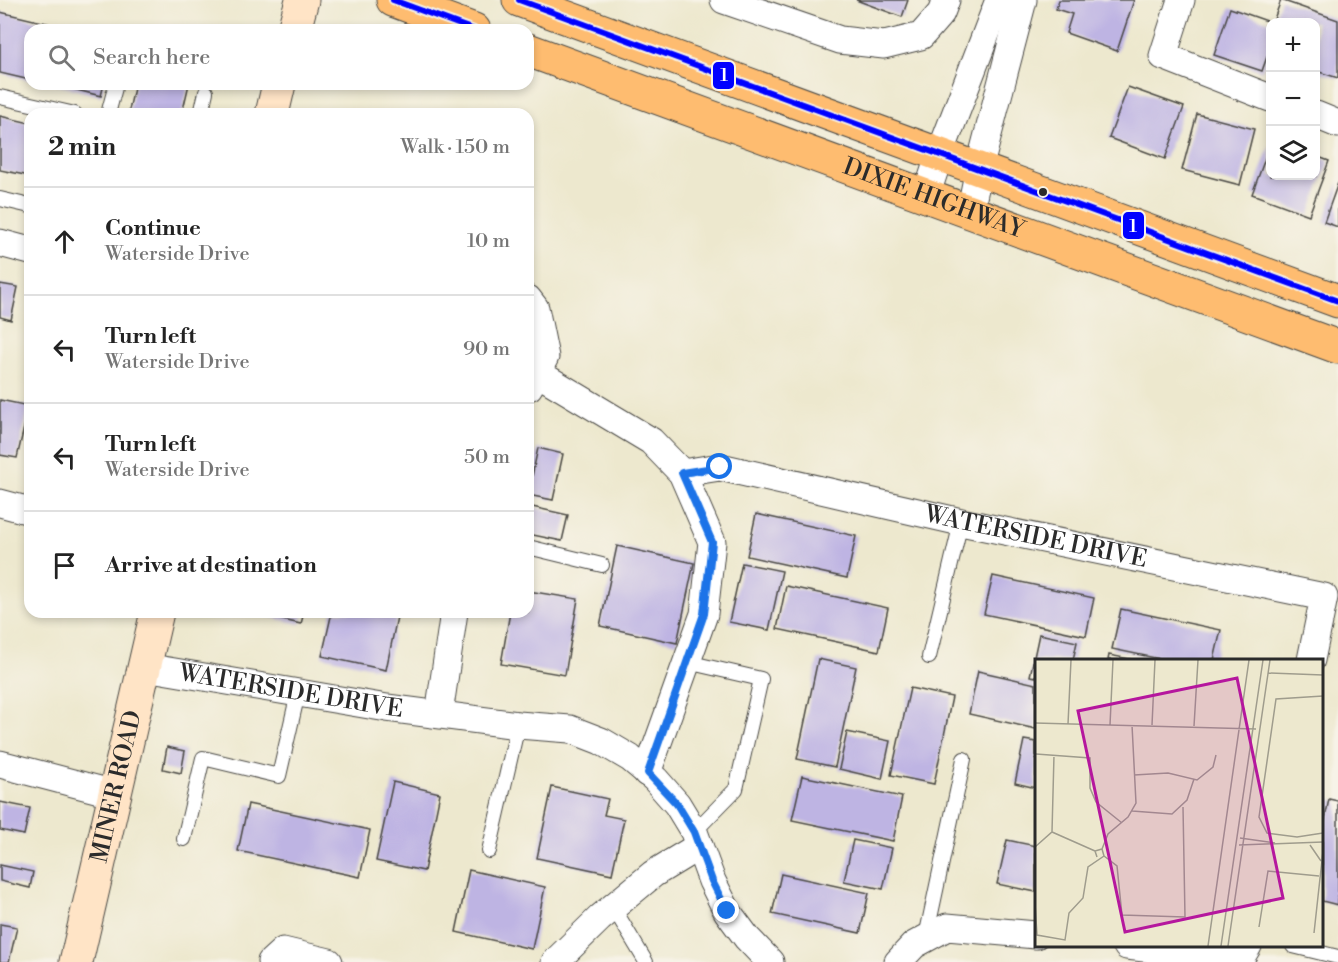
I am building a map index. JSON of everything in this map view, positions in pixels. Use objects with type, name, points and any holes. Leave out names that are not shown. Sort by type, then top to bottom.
[{"type":"main road","points":[[393,0],[458,24]]},
{"type":"main road","name":"DIXIE HIGHWAY","points":[[519,0],[1338,301]]},
{"type":"main road","name":"DIXIE HIGHWAY","points":[[534,52],[1338,347]]},
{"type":"street","points":[[296,24],[302,0]]},
{"type":"street","points":[[724,0],[840,40],[884,45],[921,36],[941,13],[946,0]]},
{"type":"street","points":[[926,196],[999,0]]},
{"type":"street","points":[[970,212],[1023,0]]},
{"type":"street","points":[[1181,0],[1163,56],[1266,96]]},
{"type":"street","points":[[273,108],[278,90]]},
{"type":"street","points":[[1320,117],[1338,124]]},
{"type":"street","points":[[0,243],[24,249]]},
{"type":"street","points":[[534,307],[545,357],[534,376]]},
{"type":"street","points":[[534,381],[651,441],[682,473],[712,542],[704,614],[648,773]]},
{"type":"street","name":"WATERSIDE DRIVE","points":[[682,473],[720,467],[961,522],[1324,597],[1311,659]]},
{"type":"street","points":[[0,503],[24,509]]},
{"type":"street","name":"MINER ROAD","points":[[76,962],[157,618]]},
{"type":"street","name":"WATERSIDE DRIVE","points":[[439,714],[453,618]]},
{"type":"street","name":"WATERSIDE DRIVE","points":[[145,667],[387,708],[518,725],[570,729],[611,747],[630,758],[648,773],[677,804],[697,839],[712,881],[727,911],[747,938],[770,962]]},
{"type":"street","points":[[0,764],[116,794]]},
{"type":"street","points":[[555,962],[613,907],[697,839]]},
{"type":"street","points":[[898,962],[914,945],[947,927],[1035,935]]},
{"type":"street","points":[[1143,947],[1240,959],[1247,947]]},
{"type":"street","points":[[271,962],[283,951],[329,962]]},
{"type":"lane","points":[[110,108],[114,90]]},
{"type":"lane","points":[[202,108],[206,92]]},
{"type":"lane","points":[[0,97],[49,108]]},
{"type":"lane","points":[[0,199],[24,205]]},
{"type":"lane","points":[[929,657],[961,522]]},
{"type":"lane","points":[[534,549],[602,565]]},
{"type":"lane","points":[[687,662],[761,679],[736,789],[697,839]]},
{"type":"lane","points":[[184,838],[203,758],[279,776],[298,693]]},
{"type":"lane","points":[[489,851],[518,725]]},
{"type":"lane","points":[[926,939],[964,759]]},
{"type":"lane","points":[[613,907],[646,962]]},
{"type":"lane","points":[[1300,947],[1338,957]]},
{"type":"building","points":[[856,0],[908,0],[902,17]]},
{"type":"building","points":[[1059,0],[1134,0],[1117,51],[1066,33],[1072,14],[1056,9]]},
{"type":"building","points":[[1281,0],[1338,20],[1338,78],[1320,72],[1320,18],[1274,18]]},
{"type":"building","points":[[1230,8],[1266,21],[1266,60],[1262,71],[1214,55]]},
{"type":"building","points":[[0,12],[51,24],[24,24],[24,79],[0,73]]},
{"type":"building","points":[[1128,87],[1184,107],[1165,159],[1109,138]]},
{"type":"building","points":[[77,90],[102,90],[101,96]]},
{"type":"building","points":[[134,90],[188,90],[183,108],[129,108]]},
{"type":"building","points":[[1197,114],[1254,129],[1240,185],[1182,170]]},
{"type":"building","points":[[0,116],[24,122],[24,175],[0,170]]},
{"type":"building","points":[[1266,156],[1266,180],[1320,180],[1320,158],[1329,161],[1309,215],[1252,194]]},
{"type":"building","points":[[1338,183],[1338,227],[1324,222]]},
{"type":"building","points":[[0,284],[18,287],[11,320],[0,317]]},
{"type":"building","points":[[0,400],[24,405],[24,428],[17,458],[0,455]]},
{"type":"building","points":[[538,448],[563,454],[553,500],[534,496],[534,467]]},
{"type":"building","points":[[534,507],[568,515],[562,541],[534,535]]},
{"type":"building","points":[[756,514],[856,536],[847,578],[747,556]]},
{"type":"building","points":[[617,546],[694,563],[677,643],[600,626]]},
{"type":"building","points":[[742,563],[782,571],[769,630],[729,622]]},
{"type":"building","points":[[993,576],[1094,598],[1086,636],[984,614]]},
{"type":"building","points":[[786,586],[888,608],[879,651],[777,629]]},
{"type":"building","points":[[534,592],[578,599],[565,675],[501,664],[509,618],[534,618]]},
{"type":"building","points":[[1121,609],[1221,630],[1214,659],[1160,659],[1112,649]]},
{"type":"building","points":[[274,618],[302,618],[301,624]]},
{"type":"building","points":[[331,618],[397,618],[386,670],[322,656]]},
{"type":"building","points":[[1039,634],[1077,642],[1073,659],[1035,659],[1035,677],[1030,676]]},
{"type":"building","points":[[1109,655],[1130,659],[1108,659]]},
{"type":"building","points":[[818,659],[856,667],[835,767],[797,759]]},
{"type":"building","points":[[978,671],[1035,684],[1035,729],[969,714]]},
{"type":"building","points":[[910,688],[952,697],[934,784],[891,775]]},
{"type":"building","points":[[847,732],[890,741],[882,779],[839,769]]},
{"type":"building","points":[[1024,740],[1035,742],[1035,788],[1015,783]]},
{"type":"building","points":[[167,747],[185,751],[181,773],[163,769]]},
{"type":"building","points":[[802,776],[902,797],[893,841],[792,820]]},
{"type":"building","points":[[393,782],[440,793],[424,871],[376,861]]},
{"type":"building","points":[[552,787],[608,799],[604,815],[624,819],[612,874],[537,858]]},
{"type":"building","points":[[1329,799],[1338,801],[1338,905],[1323,901],[1323,828]]},
{"type":"building","points":[[0,802],[30,808],[24,835],[0,830]]},
{"type":"building","points":[[248,804],[370,830],[360,877],[238,851]]},
{"type":"building","points":[[853,840],[892,848],[883,889],[844,881]]},
{"type":"building","points":[[1007,840],[1035,846],[1035,892],[997,884]]},
{"type":"building","points":[[0,865],[33,872],[30,888],[0,881]]},
{"type":"building","points":[[469,870],[545,887],[532,949],[456,932]]},
{"type":"building","points":[[781,874],[869,893],[860,933],[772,914]]},
{"type":"building","points":[[0,924],[17,927],[9,962],[0,962]]},
{"type":"transit line","name":"1","points":[[393,0],[458,24]]},
{"type":"transit line","name":"1","points":[[519,0],[1338,301]]},
{"type":"route","points":[[720,467],[682,473],[712,542],[704,614],[648,773],[677,804],[694,832],[712,881],[727,911]]}]
